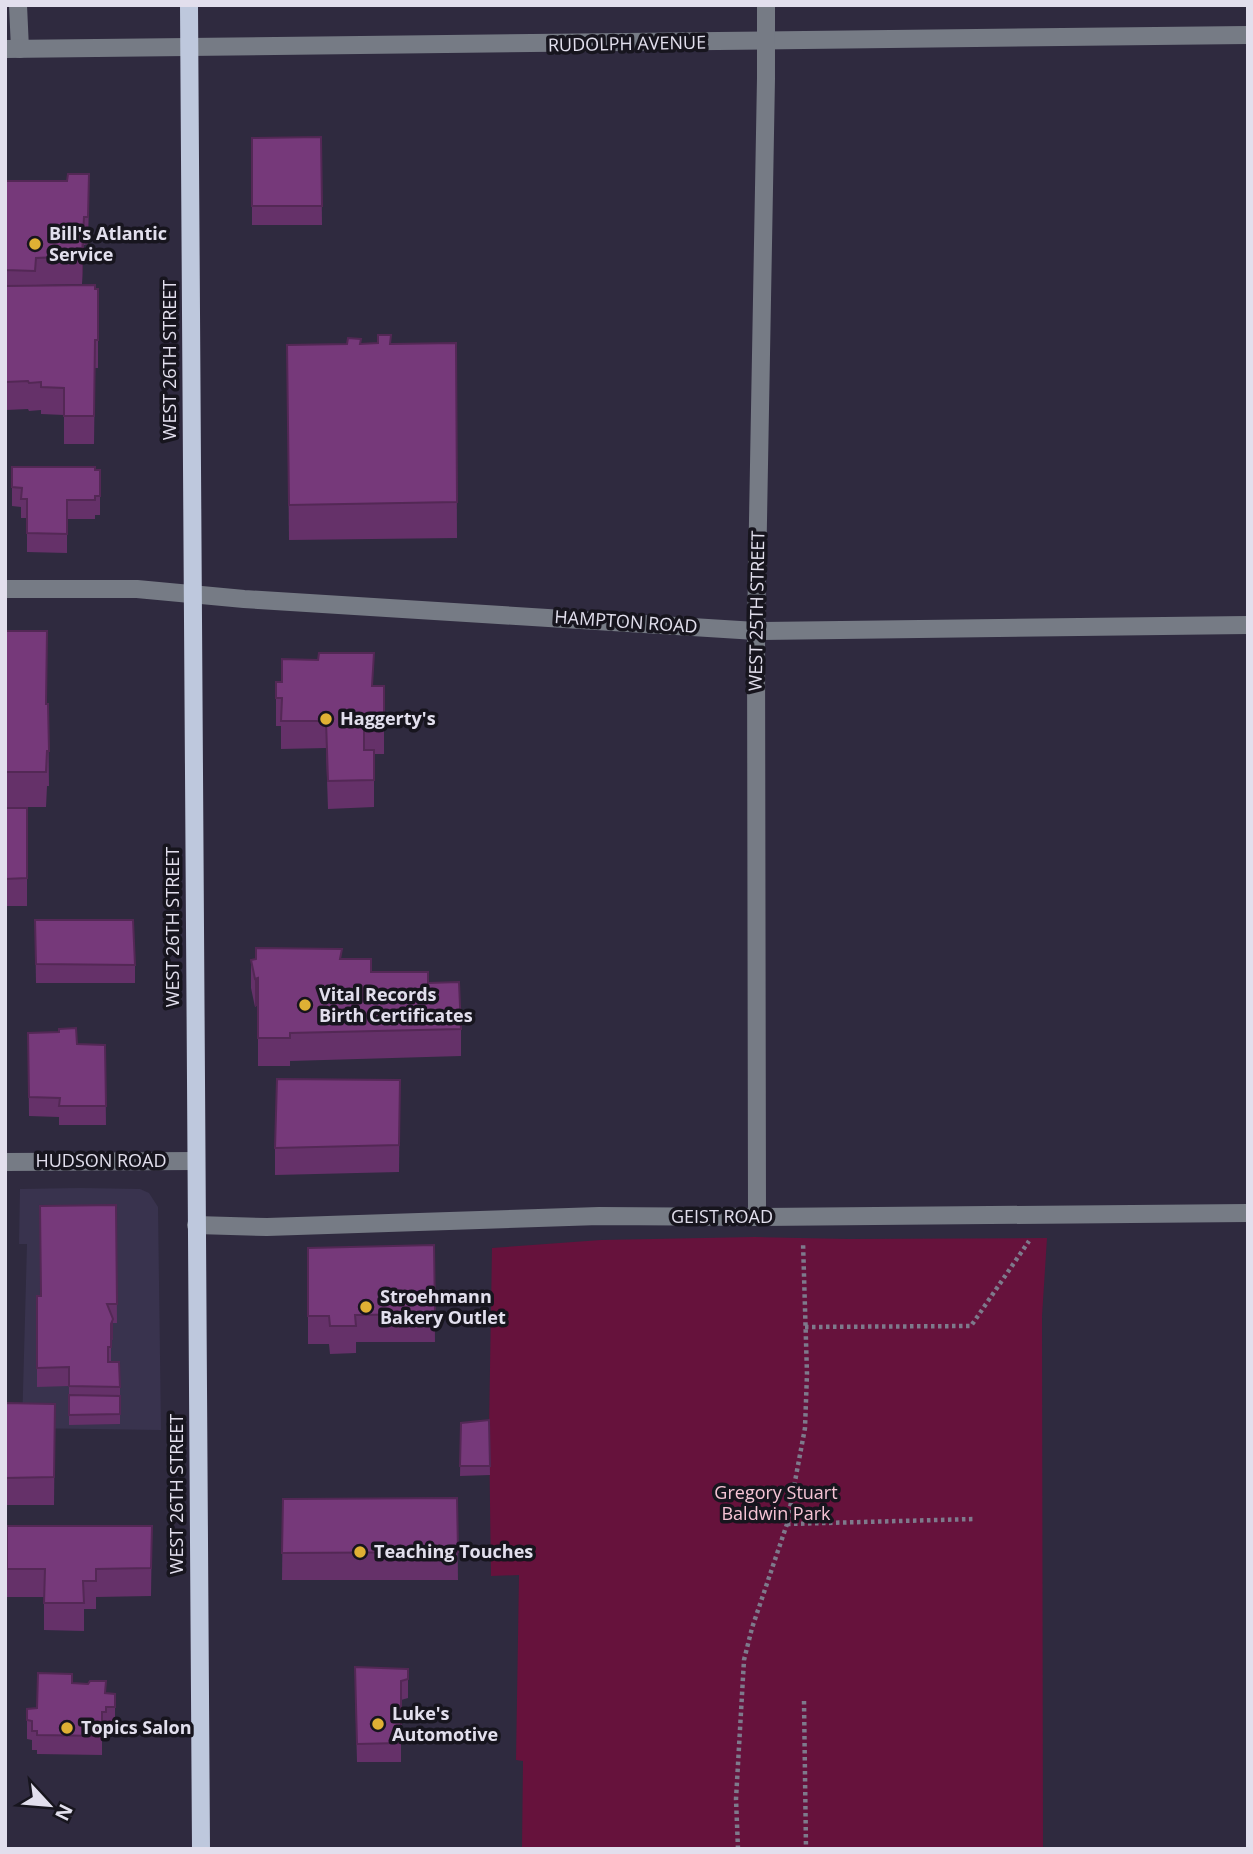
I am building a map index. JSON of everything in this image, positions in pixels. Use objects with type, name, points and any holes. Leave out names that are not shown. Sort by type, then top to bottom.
[{"type":"main road","name":"WEST 26TH STREET","points":[[189,5],[201,1849]]},
{"type":"street","points":[[13,49],[19,5]]},
{"type":"street","name":"WEST 25TH STREET","points":[[757,1217],[756,631],[766,5]]},
{"type":"street","name":"RUDOLPH AVENUE","points":[[13,49],[1248,35]]},
{"type":"street","name":"HAMPTON ROAD","points":[[5,589],[136,589],[756,631],[1248,625]]},
{"type":"street","name":"HUDSON ROAD","points":[[5,1162],[196,1161]]},
{"type":"street","name":"GEIST ROAD","points":[[196,1225],[267,1227],[599,1216],[1248,1213]]},
{"type":"path","points":[[805,1327],[971,1326],[1049,1213]]},
{"type":"path","points":[[738,1849],[736,1799],[744,1660],[787,1524],[805,1429],[807,1374],[803,1217]]},
{"type":"path","points":[[787,1524],[974,1519]]},
{"type":"path","points":[[804,1701],[806,1849]]},
{"type":"shaded area","points":[[20,1189],[140,1189],[149,1193],[158,1207],[161,1430],[22,1428],[27,1244],[19,1244]]},
{"type":"green space","name":"Gregory Stuart Baldwin Park","points":[[755,1237],[1047,1238],[1042,1316],[1043,1849],[522,1849],[523,1761],[516,1760],[519,1575],[491,1576],[489,1429],[492,1248],[601,1240]]},
{"type":"building","points":[[321,137],[322,206],[252,206],[252,138]]},
{"type":"building","points":[[68,174],[89,174],[88,217],[84,217],[82,256],[36,258],[35,271],[5,270],[5,181],[67,181]]},
{"type":"building","points":[[95,285],[95,289],[98,289],[98,340],[95,340],[94,416],[64,416],[64,388],[41,387],[41,382],[6,382],[5,286]]},
{"type":"building","points":[[378,335],[391,335],[390,344],[456,343],[457,502],[289,505],[287,345],[347,344],[348,338],[361,339],[360,344],[378,343]]},
{"type":"building","points":[[12,467],[95,467],[95,470],[100,470],[100,496],[95,496],[95,500],[67,500],[67,534],[27,533],[27,499],[21,499],[22,488],[12,487]]},
{"type":"building","points":[[5,631],[47,631],[46,704],[49,751],[46,772],[5,772]]},
{"type":"building","points":[[319,653],[374,653],[372,686],[384,686],[384,726],[364,727],[364,750],[374,750],[374,780],[328,781],[326,721],[281,721],[282,698],[276,698],[276,682],[282,682],[282,659],[318,660]]},
{"type":"building","points":[[5,808],[27,808],[27,878],[5,879]]},
{"type":"building","points":[[35,920],[133,920],[135,965],[36,964]]},
{"type":"building","points":[[256,948],[342,949],[340,959],[371,959],[371,972],[428,972],[428,983],[459,982],[461,1029],[290,1033],[290,1038],[258,1038],[258,978],[255,979],[251,960],[256,959]]},
{"type":"building","points":[[76,1028],[77,1044],[105,1045],[106,1106],[59,1106],[60,1098],[29,1097],[28,1033],[59,1032],[59,1029]]},
{"type":"building","points":[[277,1079],[400,1080],[399,1145],[275,1148]]},
{"type":"building","points":[[116,1205],[117,1304],[107,1304],[113,1319],[108,1362],[119,1362],[120,1387],[69,1386],[69,1367],[37,1368],[37,1296],[41,1296],[40,1206]]},
{"type":"building","points":[[434,1245],[435,1314],[355,1315],[356,1326],[330,1326],[329,1316],[308,1316],[308,1248]]},
{"type":"building","points":[[69,1395],[120,1396],[120,1414],[69,1415]]},
{"type":"building","points":[[5,1403],[55,1404],[54,1477],[5,1478]]},
{"type":"building","points":[[489,1420],[490,1466],[460,1466],[461,1423]]},
{"type":"building","points":[[457,1498],[458,1552],[282,1553],[283,1499]]},
{"type":"building","points":[[7,1526],[152,1526],[151,1568],[96,1569],[96,1581],[83,1581],[84,1603],[44,1603],[45,1569],[7,1569]]},
{"type":"building","points":[[355,1667],[408,1669],[408,1679],[401,1681],[401,1743],[357,1744]]},
{"type":"building","points":[[38,1673],[72,1674],[72,1683],[106,1681],[105,1693],[115,1694],[115,1707],[106,1707],[106,1712],[102,1712],[102,1736],[37,1735],[37,1731],[32,1731],[32,1721],[27,1720],[27,1709],[37,1708]]},
{"type":"place","name":"Bill's Atlantic Service","points":[[35,244]]},
{"type":"place","name":"Haggerty's","points":[[326,719]]},
{"type":"place","name":"Vital Records Birth Certificates","points":[[305,1005]]},
{"type":"place","name":"Stroehmann Bakery Outlet","points":[[366,1307]]},
{"type":"place","name":"Teaching Touches","points":[[360,1552]]},
{"type":"place","name":"Luke's Automotive","points":[[378,1724]]},
{"type":"place","name":"Topics Salon","points":[[67,1728]]}]
